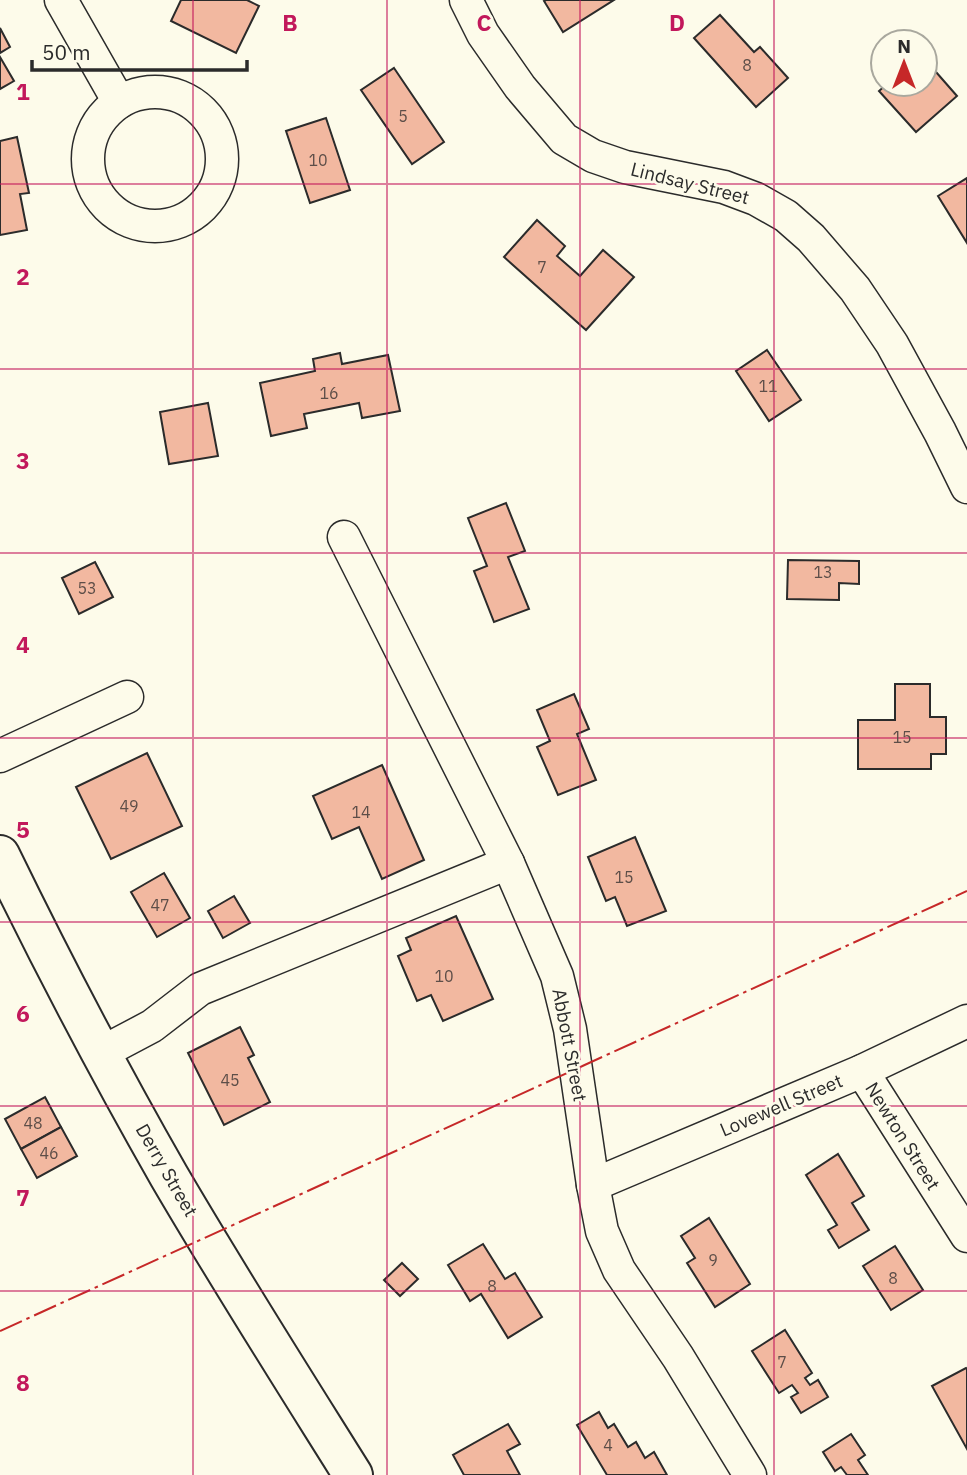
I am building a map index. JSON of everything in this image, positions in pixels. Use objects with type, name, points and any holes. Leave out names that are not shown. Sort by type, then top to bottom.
[{"type":"main road","name":"Derry Street","points":[[0,855],[60,977],[176,1188],[353,1475]]},
{"type":"street","points":[[61,0],[119,102]]},
{"type":"street","name":"Lindsay Street","points":[[466,0],[484,34],[520,88],[564,139],[593,156],[625,167],[724,187],[756,199],[786,216],[811,238],[855,289],[892,344],[967,487]]},
{"type":"street","points":[[149,92],[164,92],[193,103],[205,113],[214,126],[220,141],[221,171],[209,199],[184,219],[168,225],[134,222],[119,215],[96,191],[88,159],[90,142],[106,113],[119,102],[149,92]]},
{"type":"street","name":"Abbott Street","points":[[344,537],[508,863],[557,976],[570,1029],[602,1231],[619,1270],[678,1357],[750,1475]]},
{"type":"street","points":[[0,756],[127,697]]},
{"type":"street","points":[[102,1053],[152,1026],[200,989],[508,863]]},
{"type":"street","name":"Lovewell Street","points":[[593,1185],[862,1071],[967,1021]]},
{"type":"street","name":"Newton Street","points":[[862,1071],[967,1236]]},
{"type":"building","points":[[181,0],[247,0],[259,6],[236,53],[171,21]]},
{"type":"building","points":[[614,0],[563,32],[544,1]]},
{"type":"building","points":[[720,15],[754,52],[760,47],[788,78],[756,107],[694,38]]},
{"type":"building","points":[[0,28],[10,47],[0,53]]},
{"type":"building","points":[[0,57],[14,81],[0,89]]},
{"type":"building","points":[[394,68],[444,142],[412,164],[361,90]]},
{"type":"building","points":[[939,75],[957,96],[916,132],[885,98],[939,98]]},
{"type":"building","points":[[326,118],[350,190],[310,203],[286,131]]},
{"type":"building","points":[[17,137],[29,193],[20,194],[27,230],[0,235],[0,141]]},
{"type":"building","points":[[967,178],[967,243],[938,196]]},
{"type":"building","points":[[537,220],[565,246],[557,256],[580,276],[603,250],[634,277],[586,330],[504,257]]},
{"type":"building","points":[[767,350],[801,400],[769,421],[736,371]]},
{"type":"building","points":[[340,353],[342,364],[388,355],[400,411],[362,418],[359,403],[304,414],[307,428],[271,436],[260,383],[315,371],[313,359]]},
{"type":"building","points":[[208,403],[218,456],[169,464],[160,412]]},
{"type":"building","points":[[506,503],[525,551],[508,557],[529,609],[494,622],[474,571],[487,566],[468,518]]},
{"type":"building","points":[[788,560],[859,561],[859,584],[839,583],[839,600],[787,599]]},
{"type":"building","points":[[95,562],[113,597],[79,614],[62,578]]},
{"type":"building","points":[[895,684],[930,684],[930,717],[946,717],[946,754],[931,754],[931,769],[858,769],[858,720],[895,720]]},
{"type":"building","points":[[574,694],[589,729],[577,734],[596,780],[558,795],[537,747],[550,741],[537,710]]},
{"type":"building","points":[[147,753],[182,826],[111,859],[76,787]]},
{"type":"building","points":[[382,765],[424,860],[382,879],[359,827],[332,839],[313,796]]},
{"type":"building","points":[[635,837],[666,911],[627,926],[615,897],[606,901],[588,857]]},
{"type":"building","points":[[164,873],[190,918],[157,937],[131,892]]},
{"type":"building","points":[[234,896],[250,923],[223,938],[208,911]]},
{"type":"building","points":[[456,916],[493,999],[443,1021],[431,995],[417,1001],[398,956],[411,950],[406,938]]},
{"type":"building","points":[[240,1027],[254,1055],[248,1058],[270,1102],[224,1125],[188,1053]]},
{"type":"building","points":[[45,1097],[61,1127],[21,1149],[5,1119]]},
{"type":"building","points":[[61,1127],[77,1156],[37,1178],[21,1149]]},
{"type":"building","points":[[838,1154],[864,1196],[852,1203],[869,1230],[839,1248],[828,1230],[837,1225],[806,1175]]},
{"type":"building","points":[[709,1218],[750,1284],[715,1307],[687,1263],[695,1258],[681,1236]]},
{"type":"building","points":[[483,1244],[505,1279],[515,1273],[542,1317],[508,1338],[481,1294],[470,1301],[448,1265]]},
{"type":"building","points":[[895,1246],[923,1290],[891,1310],[863,1266]]},
{"type":"building","points":[[402,1263],[418,1279],[400,1296],[384,1280]]},
{"type":"building","points":[[785,1330],[812,1373],[805,1378],[810,1385],[818,1380],[828,1397],[801,1413],[791,1397],[798,1393],[792,1385],[779,1393],[752,1351]]},
{"type":"building","points":[[967,1369],[967,1449],[932,1386]]},
{"type":"building","points":[[599,1412],[608,1428],[614,1424],[628,1447],[636,1442],[645,1458],[654,1452],[667,1475],[607,1475],[577,1425]]},
{"type":"building","points":[[508,1424],[520,1444],[507,1451],[520,1475],[464,1475],[453,1455]]},
{"type":"building","points":[[851,1434],[865,1455],[858,1460],[868,1475],[847,1475],[841,1467],[835,1471],[823,1452]]},
{"type":"power","points":[[0,1331],[967,891]]}]
